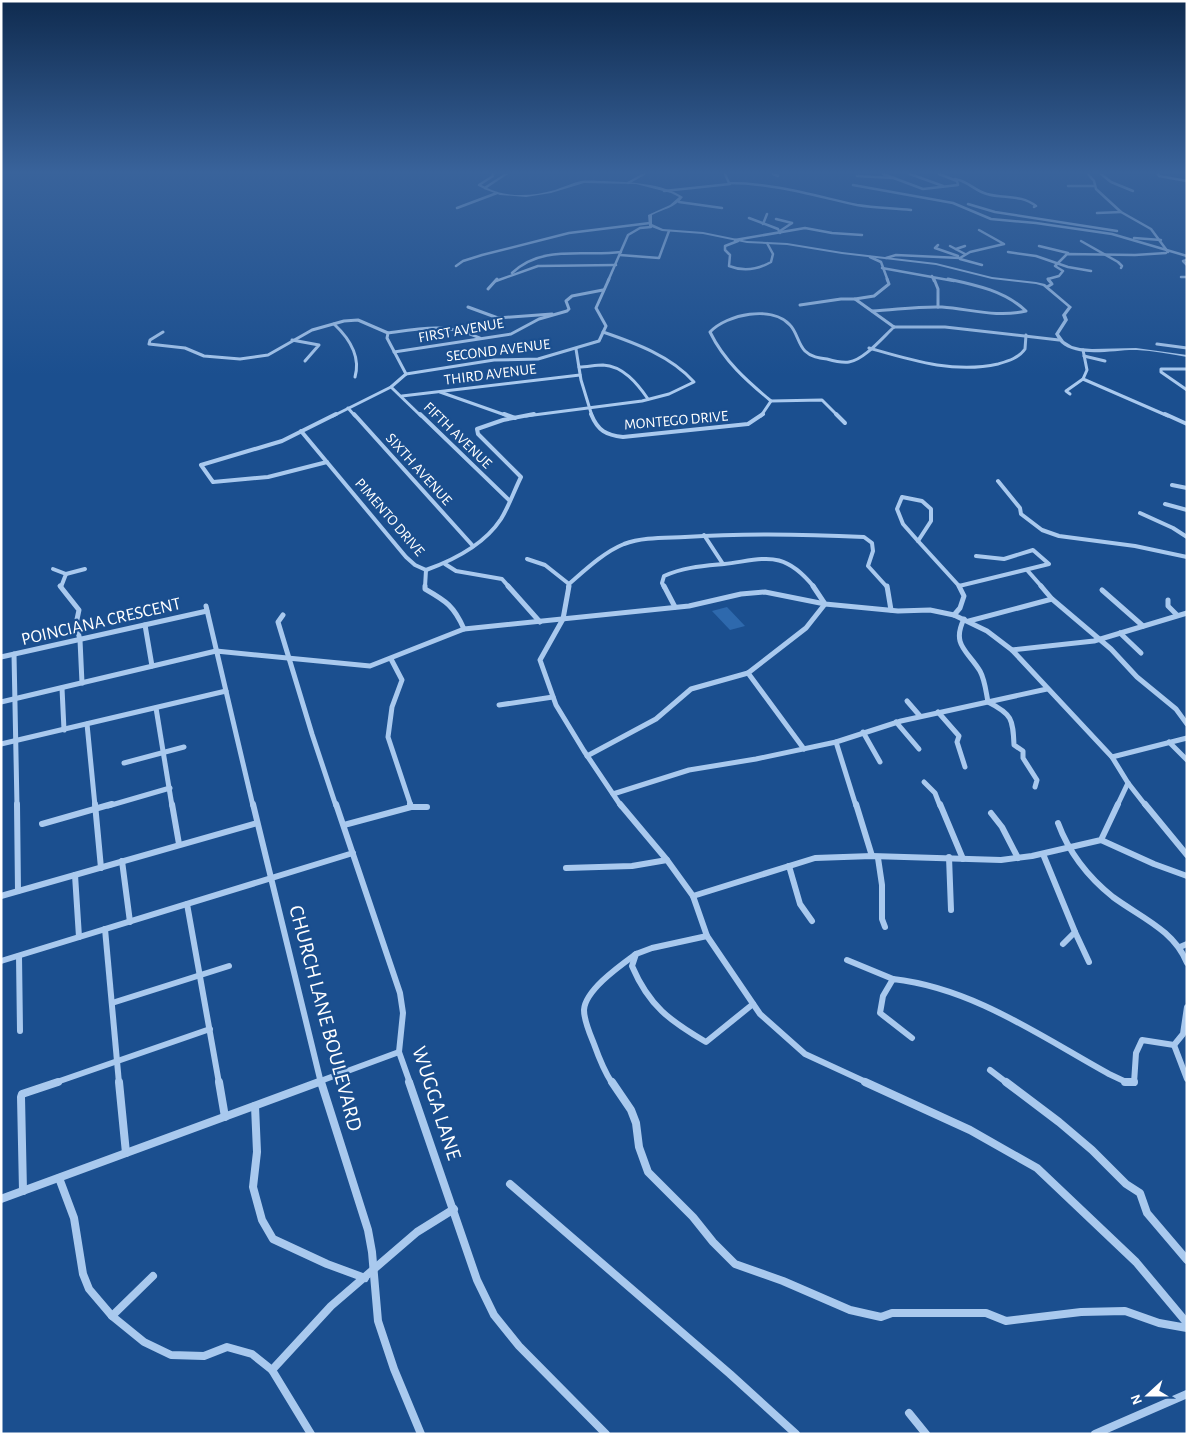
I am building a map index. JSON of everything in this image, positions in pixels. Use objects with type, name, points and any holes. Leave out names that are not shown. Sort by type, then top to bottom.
[{"type":"street","points":[[456,266],[463,261],[482,255],[537,241]]},
{"type":"street","points":[[603,332],[605,323],[596,308],[626,241]]},
{"type":"street","points":[[511,274],[536,257],[621,253],[659,258],[665,241]]},
{"type":"street","points":[[735,241],[725,246],[725,250],[730,255],[729,266],[742,270],[756,269],[771,262],[773,254],[767,243]]},
{"type":"street","points":[[747,241],[795,245],[870,257],[936,264],[992,278],[1036,283],[1046,287],[1070,307],[1064,315],[1066,320],[1057,334],[1059,340]]},
{"type":"street","points":[[886,258],[896,255],[963,257],[1004,244],[999,241]]},
{"type":"street","points":[[1081,241],[1118,262],[1122,266],[1121,268]]},
{"type":"street","points":[[1134,241],[1186,258],[1183,261],[1187,265]]},
{"type":"street","points":[[1161,241],[1169,252]]},
{"type":"street","points":[[938,245],[935,248],[982,264]]},
{"type":"street","points":[[950,246],[963,257]]},
{"type":"street","points":[[956,250],[965,246]]},
{"type":"street","points":[[1039,246],[1068,254],[1135,255],[1169,252]]},
{"type":"street","points":[[1008,252],[1036,256],[1091,271]]},
{"type":"street","points":[[1057,263],[1068,254]]},
{"type":"street","points":[[800,305],[874,296],[889,284],[881,262],[870,257]]},
{"type":"street","points":[[1046,287],[1052,284],[1048,279],[1059,276],[1063,271],[1055,266],[1057,263]]},
{"type":"street","points":[[488,289],[497,279],[542,266],[616,265]]},
{"type":"street","points":[[872,311],[938,307],[1017,314],[1026,311],[1022,305],[997,292],[932,276],[882,268]]},
{"type":"street","points":[[932,276],[938,289],[938,307]]},
{"type":"street","points":[[1181,277],[1187,278]]},
{"type":"street","points":[[468,307],[498,318],[543,313],[558,314],[569,310],[566,301],[572,296],[603,290]]},
{"type":"street","points":[[855,299],[894,327],[945,327],[1026,335],[1059,340],[1083,350],[1138,349],[1187,356]]},
{"type":"street","name":"FIRST AVENUE","points":[[394,352],[511,334],[539,320],[558,314]]},
{"type":"street","points":[[845,423],[822,400],[771,401],[748,382],[720,353],[710,332],[714,326],[727,320],[754,314],[776,317],[788,322],[806,353],[814,357],[850,362],[894,327]]},
{"type":"street","points":[[163,332],[150,340],[149,344],[196,350],[204,356],[240,359],[268,355],[312,330],[358,320],[371,328],[388,333],[444,326],[465,330],[480,338]]},
{"type":"street","points":[[334,324],[346,335],[357,360],[358,371],[355,377]]},
{"type":"street","name":"SECOND AVENUE","points":[[406,374],[494,360],[538,359],[599,341],[603,332]]},
{"type":"street","name":"PIMENTO DRIVE","points":[[301,431],[406,557],[415,565],[426,570],[445,564],[492,531],[502,517],[521,477],[478,434],[476,429],[515,418],[648,399],[680,391],[694,382],[690,376],[671,362],[619,337],[603,332]]},
{"type":"street","points":[[327,462],[260,479],[214,482],[201,464],[282,441],[399,382],[406,374],[387,338],[388,333]]},
{"type":"street","points":[[869,348],[956,368],[976,367],[1010,361],[1023,352],[1027,343],[1026,335]]},
{"type":"street","points":[[292,340],[319,346],[304,361]]},
{"type":"street","points":[[1157,344],[1187,348]]},
{"type":"street","name":"MONTEGO DRIVE","points":[[576,348],[580,375],[590,408],[599,431],[609,436],[623,437],[748,424],[764,414],[771,401]]},
{"type":"street","points":[[1070,394],[1066,390],[1083,379],[1087,370],[1083,350]]},
{"type":"street","points":[[1084,356],[1106,361]]},
{"type":"street","points":[[579,368],[611,366],[636,381],[648,399]]},
{"type":"street","points":[[1187,369],[1161,369],[1161,372],[1187,390]]},
{"type":"street","name":"THIRD AVENUE","points":[[402,396],[580,375]]},
{"type":"street","points":[[1083,379],[1187,424]]},
{"type":"street","name":"FIFTH AVENUE","points":[[391,386],[509,500]]},
{"type":"street","points":[[438,391],[515,418]]},
{"type":"street","name":"SIXTH AVENUE","points":[[348,408],[472,546]]},
{"type":"street","points":[[998,481],[1020,508],[1021,514],[1047,533],[1064,538],[1101,540],[1169,551],[1187,557]]},
{"type":"street","points":[[1172,485],[1187,488]]},
{"type":"street","points":[[918,540],[931,520],[931,509],[922,501],[902,497],[897,509],[903,524],[958,586],[964,596],[960,608],[954,615]]},
{"type":"street","points":[[1165,504],[1187,510]]},
{"type":"street","points":[[1140,513],[1168,525],[1187,537]]},
{"type":"street","points":[[891,610],[890,593],[886,584],[868,566],[873,551],[872,543],[864,537],[790,533],[704,535],[649,539],[624,544],[595,562],[569,584],[563,619],[540,660],[553,697],[587,756],[613,794],[667,860],[693,896],[708,936],[760,1014],[805,1054],[970,1130],[1037,1168],[1136,1262],[1187,1322]]},
{"type":"street","points":[[704,535],[723,564]]},
{"type":"street","points":[[958,586],[1049,564],[1033,550],[1004,559],[976,556]]},
{"type":"street","points":[[675,607],[662,583],[664,576],[675,570],[696,565],[723,564],[770,558],[787,563],[816,589],[825,604]]},
{"type":"street","points":[[528,559],[539,561],[549,567],[569,584]]},
{"type":"street","points":[[445,564],[456,572],[502,579],[540,622]]},
{"type":"street","points":[[53,569],[66,574],[85,569]]},
{"type":"street","points":[[426,570],[425,589],[447,602],[457,613],[464,629]]},
{"type":"street","points":[[1027,570],[1052,599],[1100,639],[1137,677],[1176,709],[1187,724]]},
{"type":"street","points":[[66,574],[60,586],[79,610],[76,624],[80,640],[82,683]]},
{"type":"street","points":[[1102,590],[1116,600],[1143,626]]},
{"type":"street","points":[[1,702],[216,651],[370,666],[464,629],[675,607],[741,594],[765,592],[825,604],[891,610],[930,610],[967,620],[1012,650],[1112,757],[1128,783],[1187,855]]},
{"type":"street","points":[[988,702],[981,673],[959,643],[957,636],[959,628],[967,620],[1052,599]]},
{"type":"street","points":[[1168,600],[1168,606],[1178,615]]},
{"type":"street","points":[[587,756],[656,719],[691,688],[748,673],[806,628],[825,604]]},
{"type":"street","name":"POINCIANA CRESCENT","points":[[1,657],[145,625],[206,609]]},
{"type":"street","name":"CHURCH LANE BOULEVARD","points":[[206,609],[321,1082],[368,1230],[378,1321],[394,1369],[421,1434]]},
{"type":"street","points":[[1012,650],[1100,639],[1187,613]]},
{"type":"street","name":"WUGGA LANE","points":[[283,615],[278,622],[312,734],[400,993],[403,1013],[399,1052],[477,1280],[494,1315],[519,1346],[606,1434]]},
{"type":"street","points":[[145,625],[152,666]]},
{"type":"street","points":[[1120,633],[1141,653]]},
{"type":"street","points":[[14,654],[18,892]]},
{"type":"street","points":[[391,659],[402,680],[392,707],[388,737],[411,807]]},
{"type":"street","points":[[748,673],[804,749]]},
{"type":"street","points":[[62,688],[64,730]]},
{"type":"street","points":[[613,794],[689,770],[836,742],[896,722],[1047,688]]},
{"type":"street","points":[[1,744],[226,691]]},
{"type":"street","points":[[499,705],[553,697]]},
{"type":"street","points":[[906,700],[920,716]]},
{"type":"street","points":[[988,702],[1009,712],[1013,720],[1014,745],[1023,751],[1023,758],[1037,780],[1035,787]]},
{"type":"street","points":[[156,708],[179,844]]},
{"type":"street","points":[[938,712],[959,736],[957,742],[965,767]]},
{"type":"street","points":[[896,722],[919,749]]},
{"type":"street","points":[[87,724],[100,868]]},
{"type":"street","points":[[863,732],[880,762]]},
{"type":"street","points":[[1112,757],[1187,738]]},
{"type":"street","points":[[836,742],[875,857],[882,885],[882,919],[886,927]]},
{"type":"street","points":[[1169,742],[1187,760]]},
{"type":"street","points":[[124,763],[184,747]]},
{"type":"street","points":[[924,782],[935,793],[963,859]]},
{"type":"street","points":[[1101,840],[1128,783]]},
{"type":"street","points":[[42,824],[170,788]]},
{"type":"street","points":[[344,825],[411,807],[427,807]]},
{"type":"street","points":[[991,813],[1002,827],[1018,858]]},
{"type":"street","points":[[1,896],[257,823]]},
{"type":"street","points":[[1058,823],[1066,847],[1086,871],[1107,891],[1154,924],[1180,948],[1187,963]]},
{"type":"street","points":[[693,896],[815,858],[1018,858],[1101,840],[1127,850],[1174,873],[1187,876]]},
{"type":"street","points":[[1,961],[353,853]]},
{"type":"street","points":[[1043,854],[1089,962]]},
{"type":"street","points":[[949,857],[951,910]]},
{"type":"street","points":[[566,868],[632,866],[667,860]]},
{"type":"street","points":[[122,861],[130,922]]},
{"type":"street","points":[[789,866],[800,904],[812,922]]},
{"type":"street","points":[[75,875],[79,937]]},
{"type":"street","points":[[188,904],[225,1117]]},
{"type":"street","points":[[105,929],[126,1153]]},
{"type":"street","points":[[1063,944],[1075,932]]},
{"type":"street","points":[[708,936],[652,948],[636,954],[619,966],[588,998],[584,1010],[588,1029],[605,1072],[631,1110],[636,1123],[639,1148],[648,1172],[693,1217],[713,1242],[735,1264],[850,1310],[881,1317],[892,1313],[986,1312],[1006,1321],[1081,1312],[1125,1311],[1159,1323],[1187,1328]]},
{"type":"street","points":[[1180,948],[1187,944]]},
{"type":"street","points":[[636,954],[632,966],[646,998],[669,1020],[706,1042],[753,1004]]},
{"type":"street","points":[[19,956],[20,1031]]},
{"type":"street","points":[[847,960],[893,979],[910,981],[954,993],[983,1004],[1044,1040],[1126,1082],[1134,1083],[1136,1053],[1142,1040],[1174,1045]]},
{"type":"street","points":[[112,1003],[229,966]]},
{"type":"street","points":[[893,979],[883,996],[880,1013],[912,1038]]},
{"type":"street","points":[[1174,1045],[1183,1034],[1187,1007]]},
{"type":"street","points":[[23,1191],[22,1094],[210,1029]]},
{"type":"street","points":[[1174,1045],[1187,1079]]},
{"type":"street","points":[[1,1199],[399,1052]]},
{"type":"street","points":[[990,1070],[1059,1122],[1092,1150],[1126,1184],[1140,1193],[1147,1212],[1187,1260]]},
{"type":"street","points":[[255,1106],[257,1152],[253,1187],[262,1220],[273,1239],[327,1264],[365,1278]]},
{"type":"street","points":[[59,1178],[74,1218],[83,1274],[89,1289],[112,1316],[144,1342],[171,1356],[204,1356],[227,1347],[252,1354],[272,1370],[311,1434]]},
{"type":"street","points":[[510,1184],[730,1374],[796,1434]]},
{"type":"street","points":[[272,1370],[331,1306],[374,1271],[417,1232],[454,1209]]},
{"type":"street","points":[[112,1316],[153,1276]]},
{"type":"street","points":[[1095,1434],[1124,1419],[1156,1409],[1187,1394]]},
{"type":"street","points":[[909,1413],[926,1434]]},
{"type":"shaded area","points":[[727,607],[745,626],[730,630],[712,611]]}]
